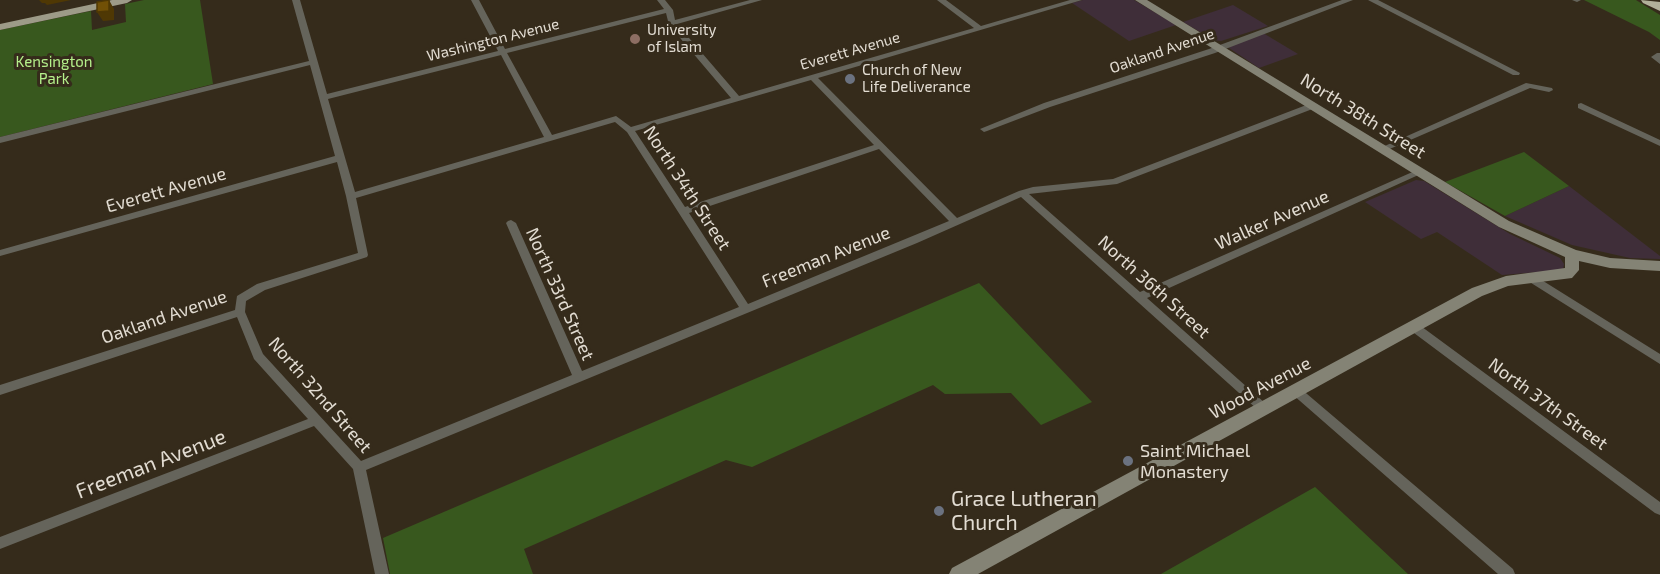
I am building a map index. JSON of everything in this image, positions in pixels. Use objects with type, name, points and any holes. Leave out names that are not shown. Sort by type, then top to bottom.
[{"type":"highway","points":[[1647,0],[1660,7]]},
{"type":"main road","points":[[0,27],[128,0]]},
{"type":"street","points":[[296,0],[351,196],[549,138],[475,0]]},
{"type":"street","points":[[661,0],[669,10],[672,23],[736,98]]},
{"type":"street","points":[[672,23],[758,0]]},
{"type":"street","points":[[941,0],[980,29]]},
{"type":"street","name":"Everett Avenue","points":[[630,130],[1078,0]]},
{"type":"street","name":"North 38th Street","points":[[1140,0],[1504,224],[1572,254],[1610,263],[1660,266]]},
{"type":"street","name":"Oakland Avenue","points":[[984,129],[1219,48],[1349,0]]},
{"type":"street","points":[[1372,0],[1516,73]]},
{"type":"street","name":"Washington Avenue","points":[[325,97],[669,10]]},
{"type":"street","points":[[1660,55],[1654,57],[1660,62]]},
{"type":"street","points":[[0,140],[314,62]]},
{"type":"street","points":[[813,77],[955,222]]},
{"type":"street","points":[[1382,149],[1528,85],[1549,90]]},
{"type":"street","name":"Freeman Avenue","points":[[359,467],[1022,193],[1114,182],[1312,106]]},
{"type":"street","points":[[1581,106],[1660,142]]},
{"type":"street","name":"North 34th Street","points":[[549,138],[616,119],[630,130],[746,309]]},
{"type":"street","points":[[684,211],[879,146]]},
{"type":"street","name":"Everett Avenue","points":[[0,253],[340,158]]},
{"type":"street","name":"Walker Avenue","points":[[1139,297],[1420,172]]},
{"type":"street","name":"North 36th Street","points":[[1022,193],[1262,407]]},
{"type":"street","name":"Oakland Avenue","points":[[0,390],[240,312],[241,299],[261,287],[363,255],[351,196]]},
{"type":"street","name":"North 33rd Street","points":[[511,224],[579,378]]},
{"type":"street","name":"Wood Avenue","points":[[959,574],[1262,407],[1296,391],[1489,286],[1506,281],[1567,274],[1572,270],[1572,254]]},
{"type":"street","points":[[1532,278],[1660,360]]},
{"type":"street","name":"North 32nd Street","points":[[240,312],[258,356],[359,467],[382,574]]},
{"type":"street","name":"North 37th Street","points":[[1414,327],[1660,509]]},
{"type":"street","points":[[1296,391],[1508,574]]},
{"type":"street","name":"Freeman Avenue","points":[[0,543],[316,420]]},
{"type":"shaded area","points":[[1083,0],[1134,0],[1176,25],[1129,41],[1072,3]]},
{"type":"shaded area","points":[[1233,5],[1268,26],[1221,41],[1214,40],[1183,22]]},
{"type":"shaded area","points":[[1263,33],[1298,54],[1259,68],[1229,48],[1231,45]]},
{"type":"shaded area","points":[[1416,180],[1424,181],[1510,234],[1560,258],[1564,264],[1563,270],[1502,275],[1437,232],[1421,239],[1365,202]]},
{"type":"shaded area","points":[[1569,186],[1660,256],[1660,259],[1630,258],[1572,245],[1505,216]]},
{"type":"green space","name":"Kensington Park","points":[[144,0],[200,0],[213,84],[0,137],[0,30],[91,11],[92,30],[126,22],[125,4]]},
{"type":"green space","points":[[1584,0],[1636,0],[1660,15],[1660,40],[1649,32]]},
{"type":"green space","points":[[1524,152],[1569,186],[1505,216],[1445,182]]},
{"type":"green space","points":[[979,283],[1092,402],[1041,425],[1011,393],[945,394],[933,385],[752,467],[726,460],[524,549],[533,574],[390,574],[383,538]]},
{"type":"green space","points":[[1315,487],[1408,574],[1161,574]]},
{"type":"building","points":[[109,0],[109,11],[97,12],[97,2]]},
{"type":"place","name":"University of Islam","points":[[635,39]]},
{"type":"place","name":"Church of New Life Deliverance","points":[[850,79]]},
{"type":"place","name":"Saint Michael Monastery","points":[[1128,461]]},
{"type":"place","name":"Grace Lutheran Church","points":[[939,511]]}]
